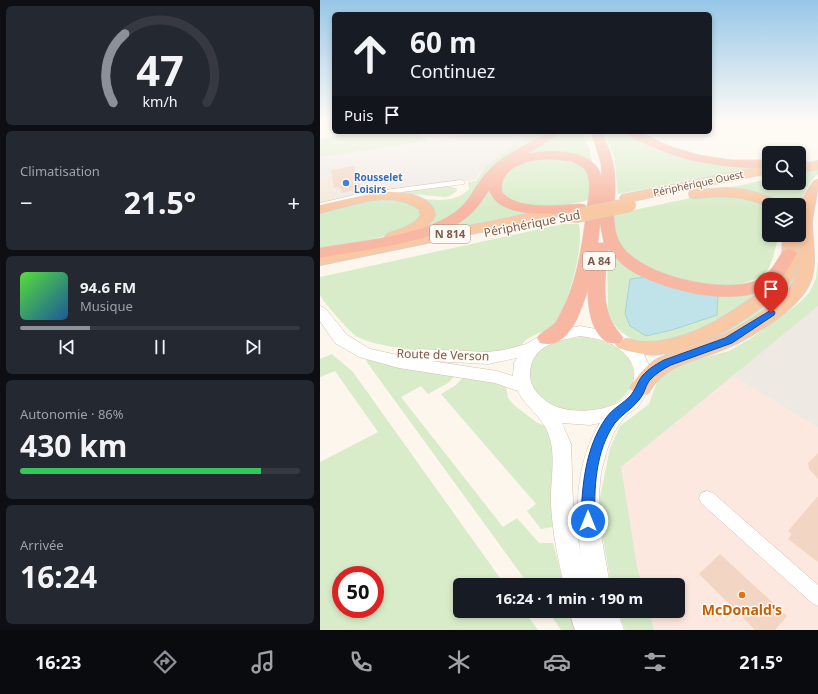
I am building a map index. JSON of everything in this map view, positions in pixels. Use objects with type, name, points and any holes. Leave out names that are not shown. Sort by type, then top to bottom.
[{"type":"highway","points":[[320,253],[428,232],[453,221],[476,201],[492,174],[504,163],[526,150]]},
{"type":"highway","name":"A 84","points":[[547,338],[561,329],[566,323],[582,282],[588,260],[598,173],[594,150]]},
{"type":"highway","name":"A 84","points":[[604,150],[609,181],[600,245],[597,294],[598,315],[608,332],[619,341]]},
{"type":"highway","points":[[669,150],[694,158],[734,164],[762,164]]},
{"type":"highway","points":[[577,212],[546,210],[518,206],[509,203],[495,194],[494,184],[502,172],[513,163],[537,156],[558,156],[578,159],[590,165],[593,170],[596,193]]},
{"type":"highway","points":[[806,162],[818,159]]},
{"type":"highway","points":[[806,164],[818,165]]},
{"type":"highway","name":"Périphérique Ouest","points":[[628,201],[762,171]]},
{"type":"highway","name":"Périphérique Ouest","points":[[672,196],[762,177]]},
{"type":"highway","points":[[609,181],[608,234],[613,246],[618,252],[635,265],[655,276],[680,284],[716,291],[753,288],[766,283],[775,275],[789,254]]},
{"type":"highway","points":[[641,388],[645,379],[659,367],[676,359],[728,340],[786,302],[797,292],[807,273],[807,212],[812,194],[818,184]]},
{"type":"highway","points":[[672,196],[712,192],[737,192],[762,198]]},
{"type":"highway","points":[[320,209],[354,201],[394,196],[411,199],[424,206],[427,216],[424,221],[407,232],[383,240]]},
{"type":"highway","name":"Périphérique Sud","points":[[320,268],[628,201],[672,196]]},
{"type":"highway","name":"Périphérique Sud","points":[[320,260],[577,212]]},
{"type":"highway","points":[[619,341],[641,348],[656,348],[683,342],[717,327],[754,305],[780,284],[787,274],[790,242]]},
{"type":"main road","name":"Route de Verson","points":[[320,311],[346,344],[365,353],[381,358],[497,376],[522,386]]},
{"type":"main road","name":"Route de Verson","points":[[335,330],[365,346],[400,355],[488,358],[504,356],[532,348]]},
{"type":"main road","points":[[543,408],[557,414],[578,418],[605,416],[619,410],[629,404],[641,388],[644,378],[640,359],[619,341],[597,333],[580,331],[568,332],[547,338],[532,348],[525,356],[520,366],[522,386],[530,398],[543,408],[552,419],[560,436],[563,459],[561,495],[563,518],[574,578]]},
{"type":"main road","points":[[597,578],[589,528],[588,492],[592,468],[599,442],[610,422],[619,410]]},
{"type":"main road","points":[[584,618],[588,630]]},
{"type":"main road","points":[[607,618],[611,630]]},
{"type":"street","points":[[320,205],[363,195],[461,182]]},
{"type":"street","points":[[707,498],[818,598]]},
{"type":"shaded area","points":[[365,150],[508,150],[487,165],[475,180],[336,199],[332,177],[320,179],[320,157]]},
{"type":"shaded area","points":[[332,177],[336,199],[320,203],[320,179]]},
{"type":"shaded area","points":[[818,306],[818,428],[732,375]]},
{"type":"shaded area","points":[[732,375],[818,428],[818,630],[654,630],[651,618],[685,618],[685,578],[640,578],[620,467]]},
{"type":"green space","points":[[320,150],[365,150],[320,157]]},
{"type":"green space","points":[[508,150],[519,150],[496,164],[456,213],[426,229],[420,199],[446,200],[458,197],[469,189],[468,182],[476,181],[487,165]]},
{"type":"green space","points":[[528,150],[590,150],[593,165],[565,155],[504,165]]},
{"type":"green space","points":[[611,150],[657,150],[681,158],[711,163],[748,166],[751,168],[618,194],[614,156]]},
{"type":"green space","points":[[548,158],[573,160],[590,172],[589,200],[554,207],[529,206],[508,198],[500,189],[505,174],[509,169],[519,163]]},
{"type":"green space","points":[[818,169],[818,174],[809,184],[803,198],[766,198],[728,188],[762,181],[762,190],[806,190],[806,172]]},
{"type":"green space","points":[[442,186],[453,187],[457,189],[457,191],[450,196],[445,197],[413,194],[389,194]]},
{"type":"green space","points":[[489,190],[491,196],[497,200],[531,212],[530,214],[439,231]]},
{"type":"green space","points":[[732,194],[762,204],[762,242],[777,242],[772,260],[766,272],[749,282],[725,285],[699,283],[671,277],[647,266],[627,251],[615,234],[615,214],[700,196]]},
{"type":"green space","points":[[386,200],[404,201],[421,208],[420,217],[412,225],[398,232],[362,242],[320,249],[320,212],[352,204]]},
{"type":"green space","points":[[563,224],[579,224],[580,235],[578,260],[575,273],[559,321],[552,327],[527,339],[521,346],[515,349],[480,353],[433,352],[410,350],[369,342],[356,336],[331,310],[320,295],[320,277]]},
{"type":"green space","points":[[791,242],[802,242],[802,258],[798,279],[790,289],[759,315],[735,329],[709,341],[680,351],[679,347],[774,297]]},
{"type":"green space","points":[[607,248],[618,258],[644,275],[674,288],[689,292],[704,295],[731,296],[764,289],[715,324],[684,337],[645,344],[631,339],[620,331],[613,323],[608,312]]},
{"type":"green space","points":[[818,261],[818,306],[621,467],[640,578],[610,578],[599,514],[600,497],[610,448],[620,426],[649,404],[658,379],[670,369],[684,363],[729,351],[750,339],[799,303],[809,293],[816,278]]},
{"type":"green space","points":[[585,337],[611,344],[622,351],[631,363],[633,370],[632,384],[619,401],[600,409],[592,411],[568,411],[549,405],[536,394],[529,380],[529,365],[538,352],[556,342]]},
{"type":"green space","points":[[332,354],[353,372],[500,578],[453,578],[453,618],[529,618],[538,630],[320,630],[320,462],[378,432],[335,371],[320,377],[320,359]]},
{"type":"green space","points":[[369,357],[453,374],[454,377],[448,383],[428,394],[421,386],[401,397],[503,527],[517,518],[539,543],[553,543],[562,578],[524,578],[366,361]]},
{"type":"green space","points":[[464,376],[492,380],[506,386],[508,398],[514,405],[536,422],[545,426],[553,439],[555,524],[552,527],[541,529],[527,511],[536,504],[441,394],[456,385]]},
{"type":"green space","points":[[553,618],[573,618],[576,630],[561,630]]},
{"type":"green space","points":[[621,618],[651,618],[654,630],[625,630]]},
{"type":"water","points":[[646,277],[693,293],[718,296],[717,315],[672,330],[646,336],[630,326],[625,314],[630,279]]},
{"type":"building","name":"Rousselet Loisirs","points":[[354,166],[361,189],[341,193],[340,187],[334,188],[331,170]]},
{"type":"building","points":[[818,453],[818,479],[809,469],[808,463]]},
{"type":"building","points":[[818,496],[818,562],[788,539],[792,534],[788,531]]},
{"type":"building","name":"McDonald's","points":[[720,554],[787,616],[775,630],[755,630],[699,574]]},
{"type":"place","name":"Rousselet Loisirs","points":[[346,183]]},
{"type":"place","name":"McDonald's","points":[[742,595]]},
{"type":"route","points":[[588,521],[588,492],[592,468],[599,442],[610,422],[619,410],[629,404],[636,397],[645,379],[652,372],[668,362],[703,351],[728,340],[771,313]]}]
